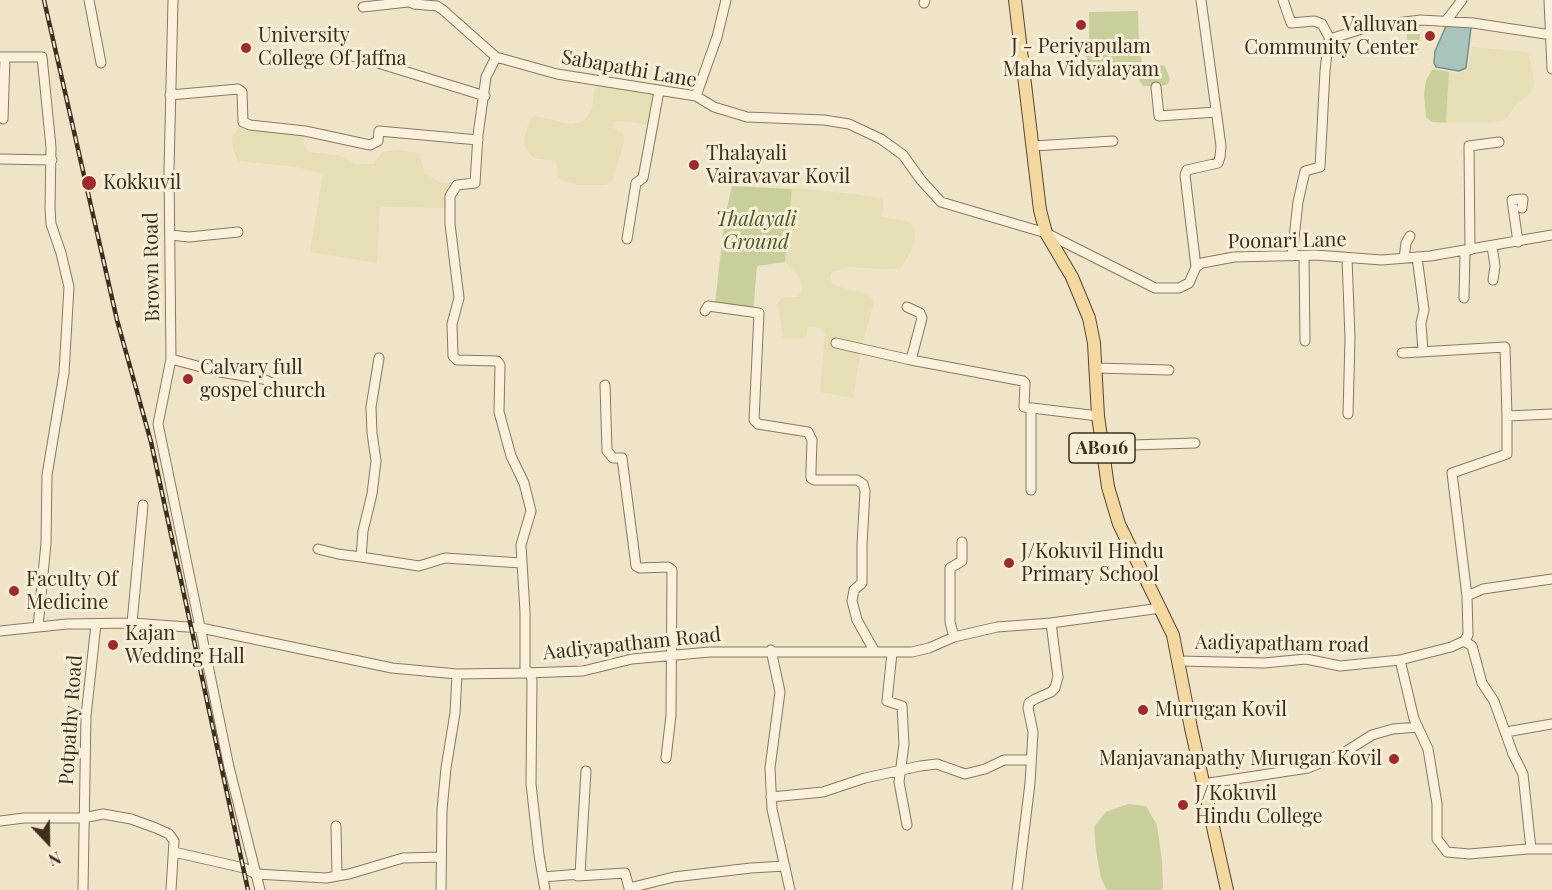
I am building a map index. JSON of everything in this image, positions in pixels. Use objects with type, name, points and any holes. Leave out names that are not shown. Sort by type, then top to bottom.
[{"type":"main road","name":"AB016","points":[[1015,0],[1040,210],[1046,233],[1072,277],[1089,318],[1094,343],[1101,446],[1108,487],[1117,516],[1173,634],[1227,890]]},
{"type":"street","points":[[89,0],[102,63]]},
{"type":"street","name":"Brown Road","points":[[173,0],[170,95],[171,359],[158,424],[201,628]]},
{"type":"street","points":[[696,96],[717,38],[726,0]]},
{"type":"street","points":[[1046,233],[1155,288],[1179,288],[1189,283],[1196,267],[1185,175],[1187,170],[1218,163],[1221,146],[1201,0]]},
{"type":"street","points":[[1283,0],[1291,23],[1314,21],[1322,24],[1330,39],[1325,71],[1320,166],[1305,171],[1298,202],[1292,256]]},
{"type":"street","points":[[1446,21],[1462,0]]},
{"type":"street","points":[[1549,0],[1552,69]]},
{"type":"street","name":"Sabapathi Lane","points":[[363,7],[406,1],[428,4],[443,10],[496,57],[557,74],[696,96],[714,107],[747,117],[824,120],[849,124],[881,139],[903,156],[941,202],[1046,233]]},
{"type":"street","points":[[1330,39],[1371,26],[1407,21],[1446,21],[1551,35]]},
{"type":"street","points":[[339,53],[485,96]]},
{"type":"street","points":[[3,119],[2,57],[42,57],[52,160],[51,224],[62,253],[69,286],[64,373],[47,475],[46,543],[38,627]]},
{"type":"street","points":[[496,57],[486,76],[475,183],[457,185],[450,196],[450,224],[459,298],[452,324],[453,356],[457,360],[497,361],[500,365],[499,412],[511,456],[524,483],[531,511],[521,545],[521,563],[527,673],[532,680],[531,784],[545,890]]},
{"type":"street","points":[[1156,87],[1160,116],[1216,112]]},
{"type":"street","points":[[170,95],[238,90],[242,92],[243,122],[250,125],[305,131],[370,145],[378,141],[379,131],[478,140]]},
{"type":"street","points":[[627,239],[636,183],[643,178],[659,91]]},
{"type":"street","points":[[1034,146],[1113,141]]},
{"type":"street","points":[[1464,298],[1469,146],[1499,141]]},
{"type":"street","points":[[0,159],[52,160]]},
{"type":"street","points":[[1518,242],[1512,200],[1523,200],[1522,208]]},
{"type":"street","points":[[170,235],[189,237],[237,232]]},
{"type":"street","name":"Poonari Lane","points":[[1196,267],[1202,263],[1234,258],[1304,256],[1382,260],[1417,257],[1552,235]]},
{"type":"street","points":[[1404,258],[1406,243],[1410,236]]},
{"type":"street","points":[[1492,246],[1495,266],[1493,280]]},
{"type":"street","points":[[1304,256],[1305,341]]},
{"type":"street","points":[[1417,257],[1424,309],[1421,322],[1423,352]]},
{"type":"street","points":[[1347,258],[1350,330],[1348,414]]},
{"type":"street","points":[[705,311],[708,306],[759,313],[754,420],[758,424],[808,432],[812,440],[811,478],[814,480],[857,480],[863,484],[865,491],[861,545],[862,583],[854,590],[852,600],[857,620],[874,652]]},
{"type":"street","points":[[907,307],[920,313],[922,318],[911,360]]},
{"type":"street","points":[[836,343],[1023,381],[1025,383],[1024,406],[1098,416]]},
{"type":"street","points":[[1402,353],[1505,347],[1507,454],[1452,473],[1467,596],[1468,635],[1464,641],[1472,646],[1482,683],[1494,701],[1513,754],[1523,774],[1531,849]]},
{"type":"street","points":[[361,557],[363,531],[372,494],[376,461],[371,407],[379,358]]},
{"type":"street","points":[[171,359],[220,372],[263,379],[272,383]]},
{"type":"street","points":[[1096,368],[1169,370]]},
{"type":"street","points":[[606,385],[607,451],[613,458],[622,458],[636,566],[640,568],[668,567],[672,570],[671,715],[666,758]]},
{"type":"street","points":[[1030,490],[1031,408]]},
{"type":"street","points":[[1507,416],[1552,414]]},
{"type":"street","points":[[1101,446],[1195,443]]},
{"type":"street","points":[[132,623],[143,505]]},
{"type":"street","points":[[954,638],[950,622],[950,568],[962,561],[962,542]]},
{"type":"street","points":[[318,549],[419,566],[445,558],[521,563]]},
{"type":"street","points":[[1467,596],[1483,589],[1552,579]]},
{"type":"street","name":"Aadiyapatham Road","points":[[0,631],[67,624],[132,623],[201,628],[392,668],[457,674],[527,673],[583,671],[632,659],[672,654],[771,650],[912,652],[997,627],[1051,623],[1161,608]]},
{"type":"street","points":[[1017,890],[1030,783],[1033,732],[1028,708],[1029,703],[1055,688],[1058,677],[1051,623]]},
{"type":"street","name":"Potpathy Road","points":[[82,890],[86,716],[96,624]]},
{"type":"street","points":[[201,628],[229,767],[260,890]]},
{"type":"street","name":"Aadiyapatham road","points":[[1179,661],[1264,663],[1306,660],[1340,666],[1400,660],[1464,641]]},
{"type":"street","points":[[771,650],[780,692],[770,768],[771,797],[790,890]]},
{"type":"street","points":[[892,653],[887,701],[902,706],[904,744],[899,782],[907,825]]},
{"type":"street","points":[[1400,660],[1418,727],[1428,749],[1437,804],[1437,839],[1447,852],[1469,854],[1552,849]]},
{"type":"street","points":[[441,890],[442,810],[455,713],[457,674]]},
{"type":"street","points":[[1506,732],[1552,724]]},
{"type":"street","points":[[1203,784],[1308,768],[1341,754],[1372,735],[1393,729],[1418,727]]},
{"type":"street","points":[[771,797],[823,792],[865,778],[937,764],[965,774],[985,769],[1004,760],[1030,760]]},
{"type":"street","points":[[577,876],[581,871],[586,771]]},
{"type":"street","points":[[0,820],[83,818],[103,814],[131,819],[156,828],[173,837],[171,890]]},
{"type":"street","points":[[336,826],[337,876]]},
{"type":"street","points":[[174,852],[244,868],[256,874],[326,878],[349,874],[403,858],[441,857]]},
{"type":"street","points":[[543,877],[625,873],[629,889],[674,878],[785,866]]},
{"type":"street","points":[[326,878],[326,890]]},
{"type":"shaded area","points":[[1472,47],[1528,52],[1534,84],[1530,95],[1516,104],[1508,117],[1500,121],[1446,123],[1449,72],[1460,73],[1468,69]]},
{"type":"shaded area","points":[[596,81],[659,91],[652,126],[614,121],[614,128],[623,133],[624,142],[612,182],[604,185],[577,185],[558,177],[555,161],[533,158],[524,146],[524,139],[530,118],[534,116],[571,124],[584,121],[592,109]]},
{"type":"shaded area","points":[[243,122],[305,131],[303,142],[309,152],[337,155],[356,164],[374,164],[382,152],[398,150],[419,153],[425,174],[441,182],[457,185],[450,208],[380,207],[377,263],[310,252],[323,174],[297,167],[238,161],[233,150],[232,137]]},
{"type":"shaded area","points":[[792,189],[882,199],[884,203],[881,217],[909,221],[914,229],[912,249],[901,268],[849,267],[832,272],[830,277],[833,285],[869,295],[874,301],[861,349],[853,398],[820,392],[825,335],[823,329],[810,326],[803,339],[783,337],[778,304],[781,298],[798,297],[802,290],[800,279],[785,262]]},
{"type":"green space","points":[[1138,11],[1139,45],[1143,67],[1165,66],[1170,79],[1168,84],[1143,86],[1137,77],[1092,77],[1084,56],[1089,48],[1089,12]]},
{"type":"green space","points":[[1421,20],[1419,50],[1407,49],[1407,21]]},
{"type":"green space","points":[[1433,69],[1449,72],[1446,123],[1432,122],[1426,117],[1424,94],[1426,80]]},
{"type":"green space","name":"Thalayali Ground","points":[[732,186],[792,189],[785,262],[757,266],[753,313],[715,303],[725,216]]},
{"type":"green space","points":[[1128,804],[1146,806],[1157,825],[1162,860],[1163,888],[1161,890],[1107,890],[1101,878],[1094,827],[1106,812]]},
{"type":"water","points":[[1447,24],[1470,26],[1471,28],[1466,68],[1459,71],[1436,67],[1434,63],[1435,51]]},
{"type":"railway","points":[[44,0],[117,320],[151,442],[248,890]]},
{"type":"place","name":"J - Periyapulam Maha Vidyalayam","points":[[1081,25]]},
{"type":"place","name":"Valluvan Community Center","points":[[1430,36]]},
{"type":"place","name":"University College Of Jaffna","points":[[246,48]]},
{"type":"place","name":"Thalayali Vairavavar Kovil","points":[[694,165]]},
{"type":"place","name":"Kokkuvil","points":[[89,183]]},
{"type":"place","name":"Calvary full gospel church","points":[[188,379]]},
{"type":"place","name":"J/Kokuvil Hindu Primary School","points":[[1009,563]]},
{"type":"place","name":"Faculty Of Medicine","points":[[14,591]]},
{"type":"place","name":"Kajan Wedding Hall","points":[[113,645]]},
{"type":"place","name":"Murugan Kovil","points":[[1143,710]]},
{"type":"place","name":"Manjavanapathy Murugan Kovil","points":[[1394,759]]},
{"type":"place","name":"J/Kokuvil Hindu College","points":[[1183,805]]}]
